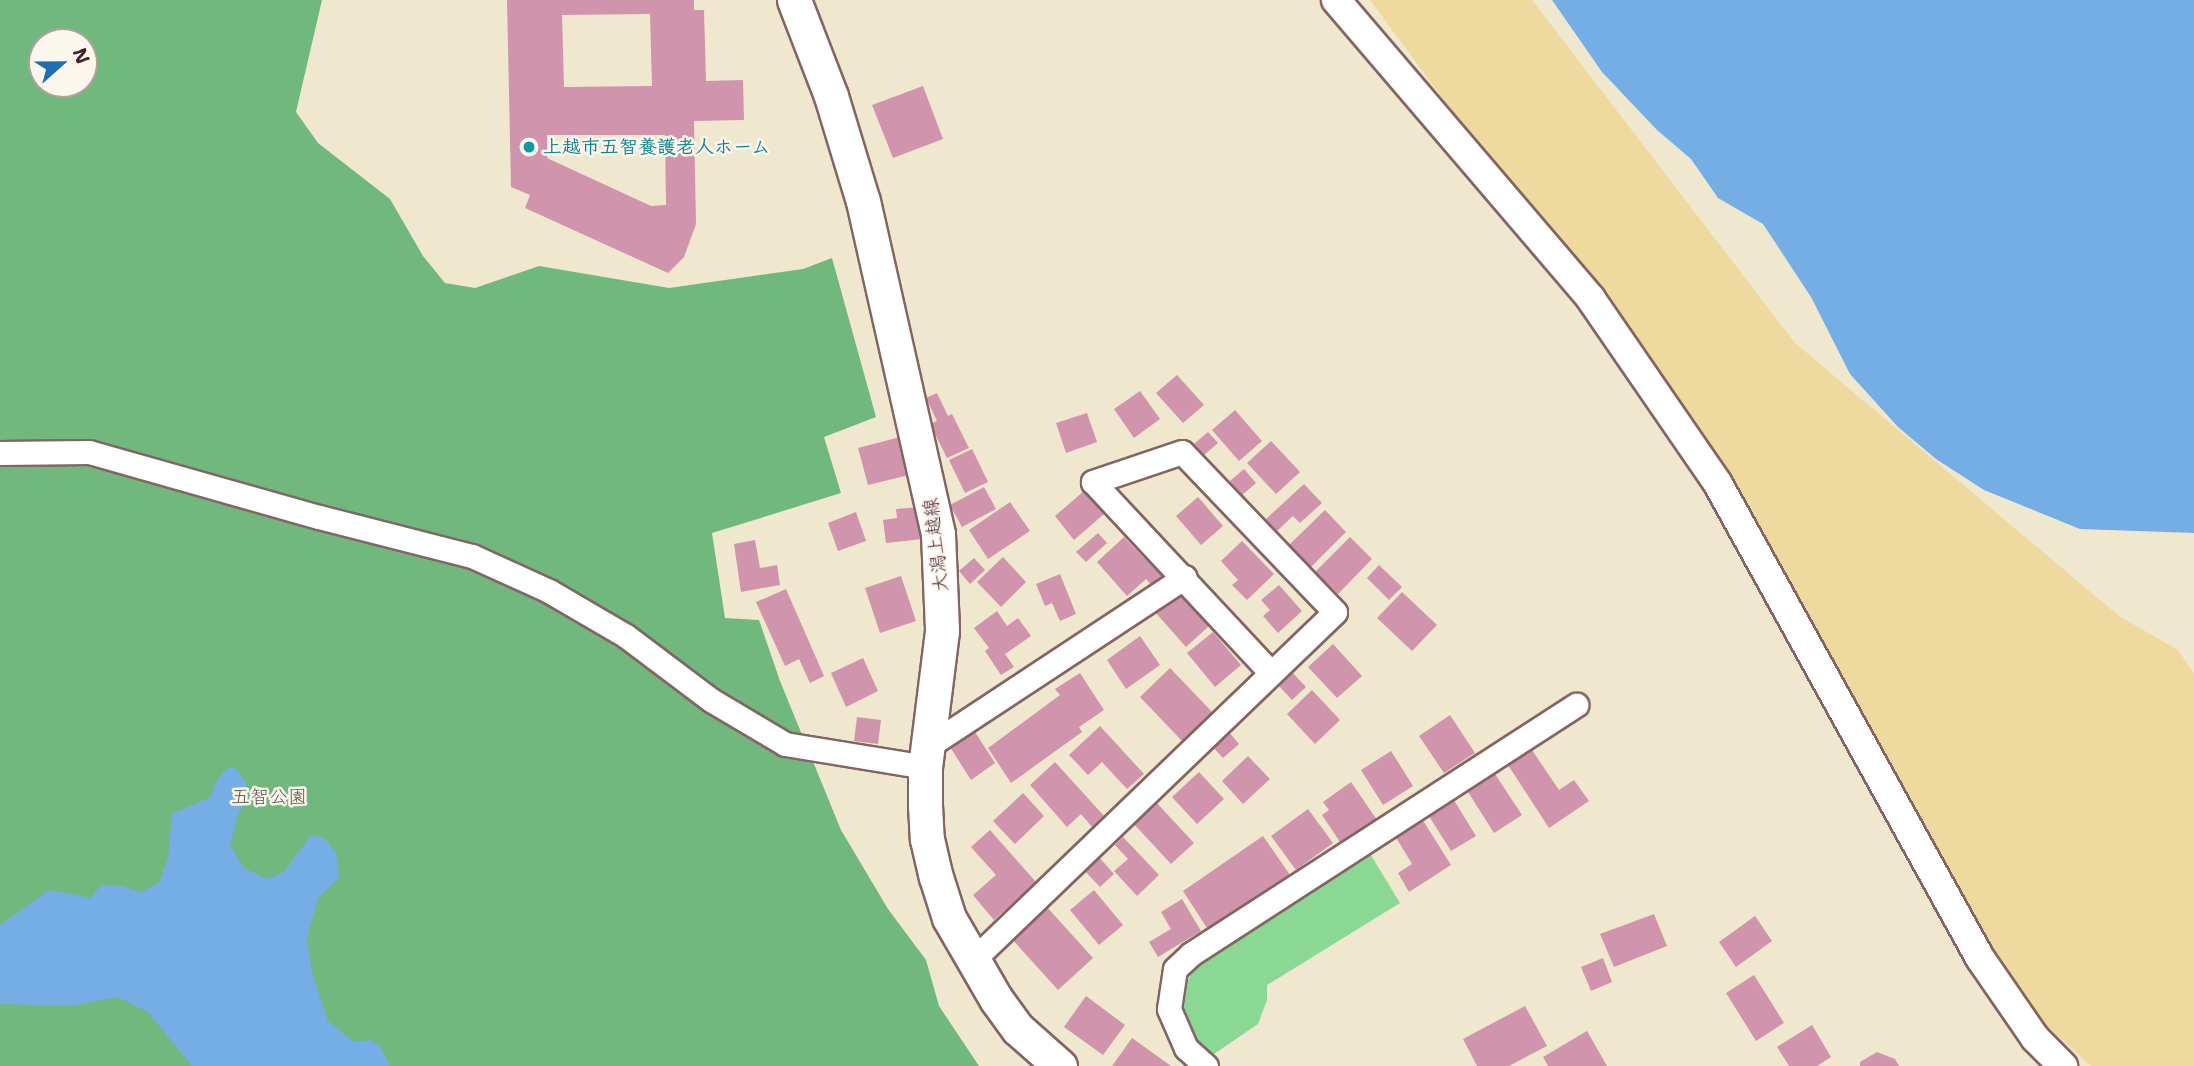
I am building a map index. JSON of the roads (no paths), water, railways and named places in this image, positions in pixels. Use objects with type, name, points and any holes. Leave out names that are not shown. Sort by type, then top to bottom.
[{"type":"main road","name":"大潟上越線","points":[[794,0],[831,96],[863,201],[930,489],[941,558],[943,606],[927,756],[927,839],[936,877],[949,918],[1018,1029],[1060,1066]]},
{"type":"street","points":[[1336,0],[1591,299],[1718,484],[1940,890],[1997,985],[2035,1038],[2063,1066]]},
{"type":"street","points":[[0,453],[89,452],[319,517],[472,556],[549,591],[626,636],[712,700],[785,744],[927,756],[1185,577]]},
{"type":"street","points":[[973,960],[1272,673],[1335,612],[1182,452],[1093,482],[1185,577],[1272,673]]},
{"type":"street","points":[[1206,1066],[1186,1048],[1172,1020],[1169,1009],[1170,987],[1175,969],[1226,931],[1576,705]]},
{"type":"street","points":[[2035,1038],[2045,1066]]},
{"type":"water","points":[[1552,0],[2194,0],[2194,533],[2080,529],[1984,490],[1936,459],[1898,427],[1850,374],[1811,297],[1763,224],[1718,198],[1691,159],[1657,130],[1602,72]]},
{"type":"water","points":[[234,767],[244,779],[248,795],[237,818],[230,845],[244,868],[267,879],[284,872],[311,835],[324,838],[336,852],[339,878],[318,898],[307,938],[312,973],[328,1021],[354,1042],[371,1040],[381,1047],[390,1066],[192,1066],[148,1012],[118,997],[70,1006],[0,1004],[0,925],[49,890],[91,898],[101,885],[121,886],[141,892],[159,883],[168,858],[172,814],[211,797],[216,782],[226,769]]},
{"type":"place","name":"上越市五智養護老人ホーム","points":[[529,147]]},
{"type":"park label","name":"五智公園","points":[[269,797]]}]
